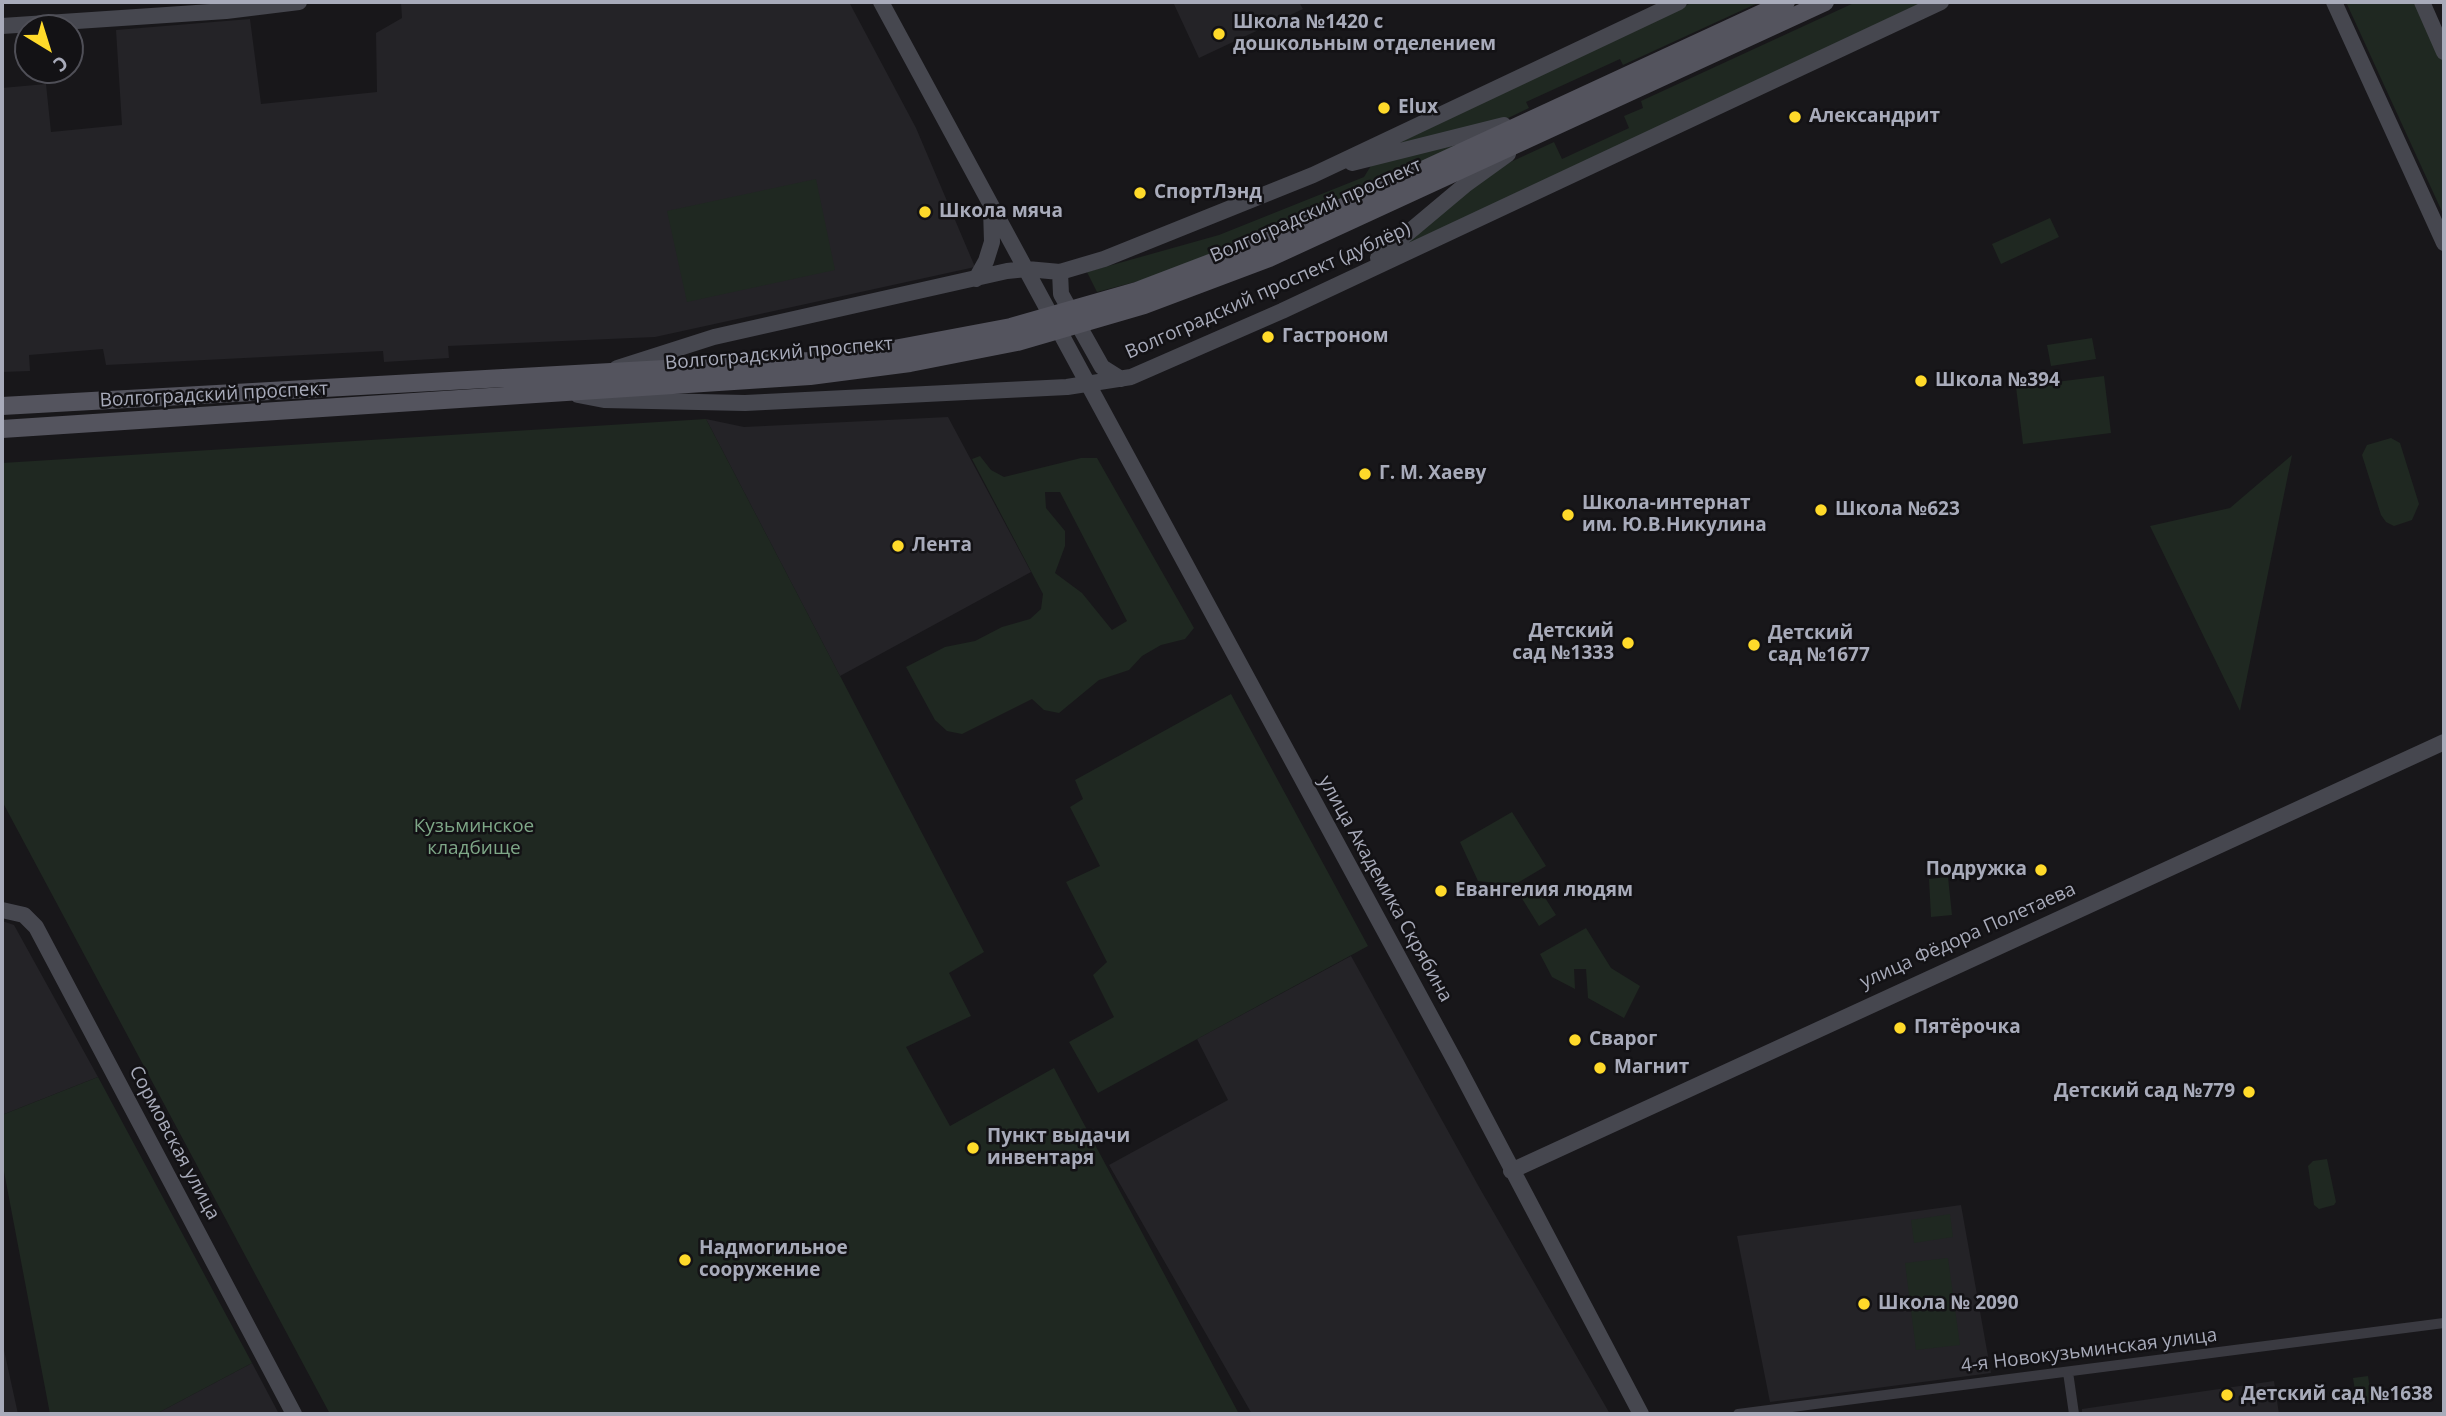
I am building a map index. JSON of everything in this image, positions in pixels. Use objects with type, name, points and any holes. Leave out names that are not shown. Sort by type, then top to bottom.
[{"type":"main road","points":[[2,26],[226,11],[299,2]]},
{"type":"main road","name":"улица Академика Скрябина","points":[[881,2],[1027,269],[1052,293],[1084,355],[1088,385],[1456,1062],[1641,1414]]},
{"type":"main road","points":[[609,370],[714,337],[1027,269],[1060,272],[1145,245],[1313,175],[1679,2]]},
{"type":"main road","name":"Волгоградский проспект","points":[[1104,310],[1276,238],[1786,2]]},
{"type":"main road","name":"Волгоградский проспект","points":[[2,429],[856,372],[1014,335],[1269,258],[1825,2]]},
{"type":"main road","name":"Волгоградский проспект (дублёр)","points":[[561,393],[604,400],[745,403],[1088,385],[1121,379],[1258,321],[1941,2]]},
{"type":"main road","points":[[2334,2],[2444,243]]},
{"type":"main road","points":[[2422,2],[2444,52]]},
{"type":"main road","points":[[1313,175],[1470,136],[1569,103]]},
{"type":"main road","points":[[1360,273],[1483,171],[1545,131]]},
{"type":"main road","points":[[976,279],[992,242],[991,204]]},
{"type":"main road","points":[[1060,272],[1061,293],[1102,367],[1121,379]]},
{"type":"main road","name":"Волгоградский проспект","points":[[2,406],[835,358],[1014,335]]},
{"type":"main road","name":"улица Фёдора Полетаева","points":[[1511,1171],[2444,741]]},
{"type":"main road","name":"Сормовская улица","points":[[2,911],[24,915],[36,927],[294,1414]]},
{"type":"street","name":"4-я Новокузьминская улица","points":[[1738,1414],[2444,1323]]},
{"type":"street","points":[[2067,1372],[2074,1414]]},
{"type":"shaded area","points":[[401,2],[849,2],[916,128],[975,267],[655,337],[448,346],[449,358],[384,362],[383,351],[106,365],[103,349],[29,355],[30,371],[2,372],[2,88],[46,84],[51,132],[122,125],[116,30],[250,19],[261,104],[377,92],[376,33],[402,18]]},
{"type":"shaded area","name":"Школа №1420 с дошкольным отделением","points":[[1173,2],[1299,2],[1303,9],[1199,58]]},
{"type":"shaded area","points":[[948,417],[1031,572],[840,676],[706,419],[744,427]]},
{"type":"shaded area","points":[[2,921],[14,925],[98,1077],[2,1115]]},
{"type":"shaded area","points":[[1351,956],[1479,1187],[1610,1414],[1252,1414],[1109,1165],[1228,1100],[1197,1039]]},
{"type":"shaded area","name":"Школа № 2090","points":[[1961,1205],[1991,1373],[1770,1402],[1737,1236]]},
{"type":"shaded area","points":[[4,1350],[18,1414],[2,1414]]},
{"type":"shaded area","points":[[252,1363],[279,1414],[156,1414]]},
{"type":"shaded area","name":"Детский сад №1638","points":[[2274,1381],[2279,1414],[2082,1414],[2082,1409]]},
{"type":"green space","points":[[1693,2],[1760,2],[1623,65],[1620,59],[1526,102],[1529,108],[1483,130],[1367,154]]},
{"type":"green space","points":[[1856,2],[1935,2],[1412,244],[1407,239],[1491,171],[1554,142],[1562,159],[1629,128],[1624,116],[1643,108],[1641,101]]},
{"type":"green space","points":[[2346,2],[2416,2],[2444,63],[2444,216]]},
{"type":"green space","points":[[1463,143],[1307,217],[1158,276],[1097,292],[1087,272],[1219,235],[1364,177],[1372,164]]},
{"type":"green space","points":[[816,179],[835,270],[687,302],[667,211]]},
{"type":"green space","points":[[2050,218],[2059,237],[2001,264],[1992,244]]},
{"type":"green space","points":[[2092,338],[2096,359],[2051,366],[2047,345]]},
{"type":"green space","points":[[2104,376],[2111,433],[2023,444],[2016,387]]},
{"type":"green space","name":"Кузьминское кладбище","points":[[706,419],[984,952],[949,973],[971,1016],[906,1047],[950,1126],[1054,1068],[1239,1414],[330,1414],[2,801],[2,463]]},
{"type":"green space","points":[[2391,438],[2400,443],[2419,504],[2412,520],[2394,526],[2386,522],[2381,515],[2362,455],[2367,445]]},
{"type":"green space","points":[[2292,455],[2240,711],[2150,526],[2230,508]]},
{"type":"green space","points":[[980,456],[991,470],[1004,477],[1081,458],[1097,458],[1194,628],[1185,639],[1161,645],[1142,656],[1129,670],[1099,680],[1059,713],[1044,710],[1032,699],[962,734],[947,731],[935,720],[906,667],[945,647],[975,641],[1002,627],[1030,619],[1041,609],[1043,594],[972,459]],"holes":[[[1045,492],[1060,492],[1127,621],[1112,630],[1082,593],[1055,573],[1065,546],[1065,531],[1046,508]]]},
{"type":"green space","points":[[1231,694],[1368,946],[1098,1093],[1069,1042],[1114,1017],[1093,975],[1107,962],[1066,882],[1100,866],[1070,807],[1083,799],[1075,780]]},
{"type":"green space","points":[[1512,812],[1546,866],[1514,885],[1478,881],[1460,842]]},
{"type":"green space","points":[[1948,877],[1952,915],[1931,917],[1929,879]]},
{"type":"green space","points":[[1535,882],[1556,915],[1539,926],[1518,892]]},
{"type":"green space","points":[[1586,928],[1611,968],[1640,986],[1624,1018],[1588,998],[1586,969],[1574,969],[1575,989],[1552,977],[1540,954]]},
{"type":"green space","points":[[98,1077],[252,1363],[156,1414],[50,1414],[2,1161],[2,1115]]},
{"type":"green space","points":[[2327,1159],[2336,1202],[2319,1209],[2314,1205],[2308,1166],[2313,1161]]},
{"type":"green space","points":[[1950,1214],[1953,1237],[1914,1243],[1911,1220]]},
{"type":"green space","points":[[1948,1258],[1960,1345],[1916,1350],[1905,1263]]},
{"type":"green space","points":[[2368,1376],[2372,1402],[2357,1404],[2353,1378]]},
{"type":"place","name":"Школа №1420 с дошкольным отделением","points":[[1219,34]]},
{"type":"place","name":"Elux","points":[[1384,108]]},
{"type":"place","name":"Александрит","points":[[1795,117]]},
{"type":"place","name":"СпортЛэнд","points":[[1140,193]]},
{"type":"place","name":"Школа мяча","points":[[925,212]]},
{"type":"place","name":"Гастроном","points":[[1268,337]]},
{"type":"place","name":"Школа №394","points":[[1921,381]]},
{"type":"place","name":"Г. М. Хаеву","points":[[1365,474]]},
{"type":"place","name":"Школа №623","points":[[1821,510]]},
{"type":"place","name":"Школа-интернат им. Ю.В.Никулина","points":[[1568,515]]},
{"type":"place","name":"Лента","points":[[898,546]]},
{"type":"place","name":"Детский сад №1333","points":[[1628,643]]},
{"type":"place","name":"Детский сад №1677","points":[[1754,645]]},
{"type":"place","name":"Подружка","points":[[2041,870]]},
{"type":"place","name":"Евангелия людям","points":[[1441,891]]},
{"type":"place","name":"Пятёрочка","points":[[1900,1028]]},
{"type":"place","name":"Сварог","points":[[1575,1040]]},
{"type":"place","name":"Магнит","points":[[1600,1068]]},
{"type":"place","name":"Детский сад №779","points":[[2249,1092]]},
{"type":"place","name":"Пункт выдачи инвентаря","points":[[973,1148]]},
{"type":"place","name":"Надмогильное сооружение","points":[[685,1260]]},
{"type":"place","name":"Школа № 2090","points":[[1864,1304]]},
{"type":"place","name":"Детский сад №1638","points":[[2227,1395]]}]
